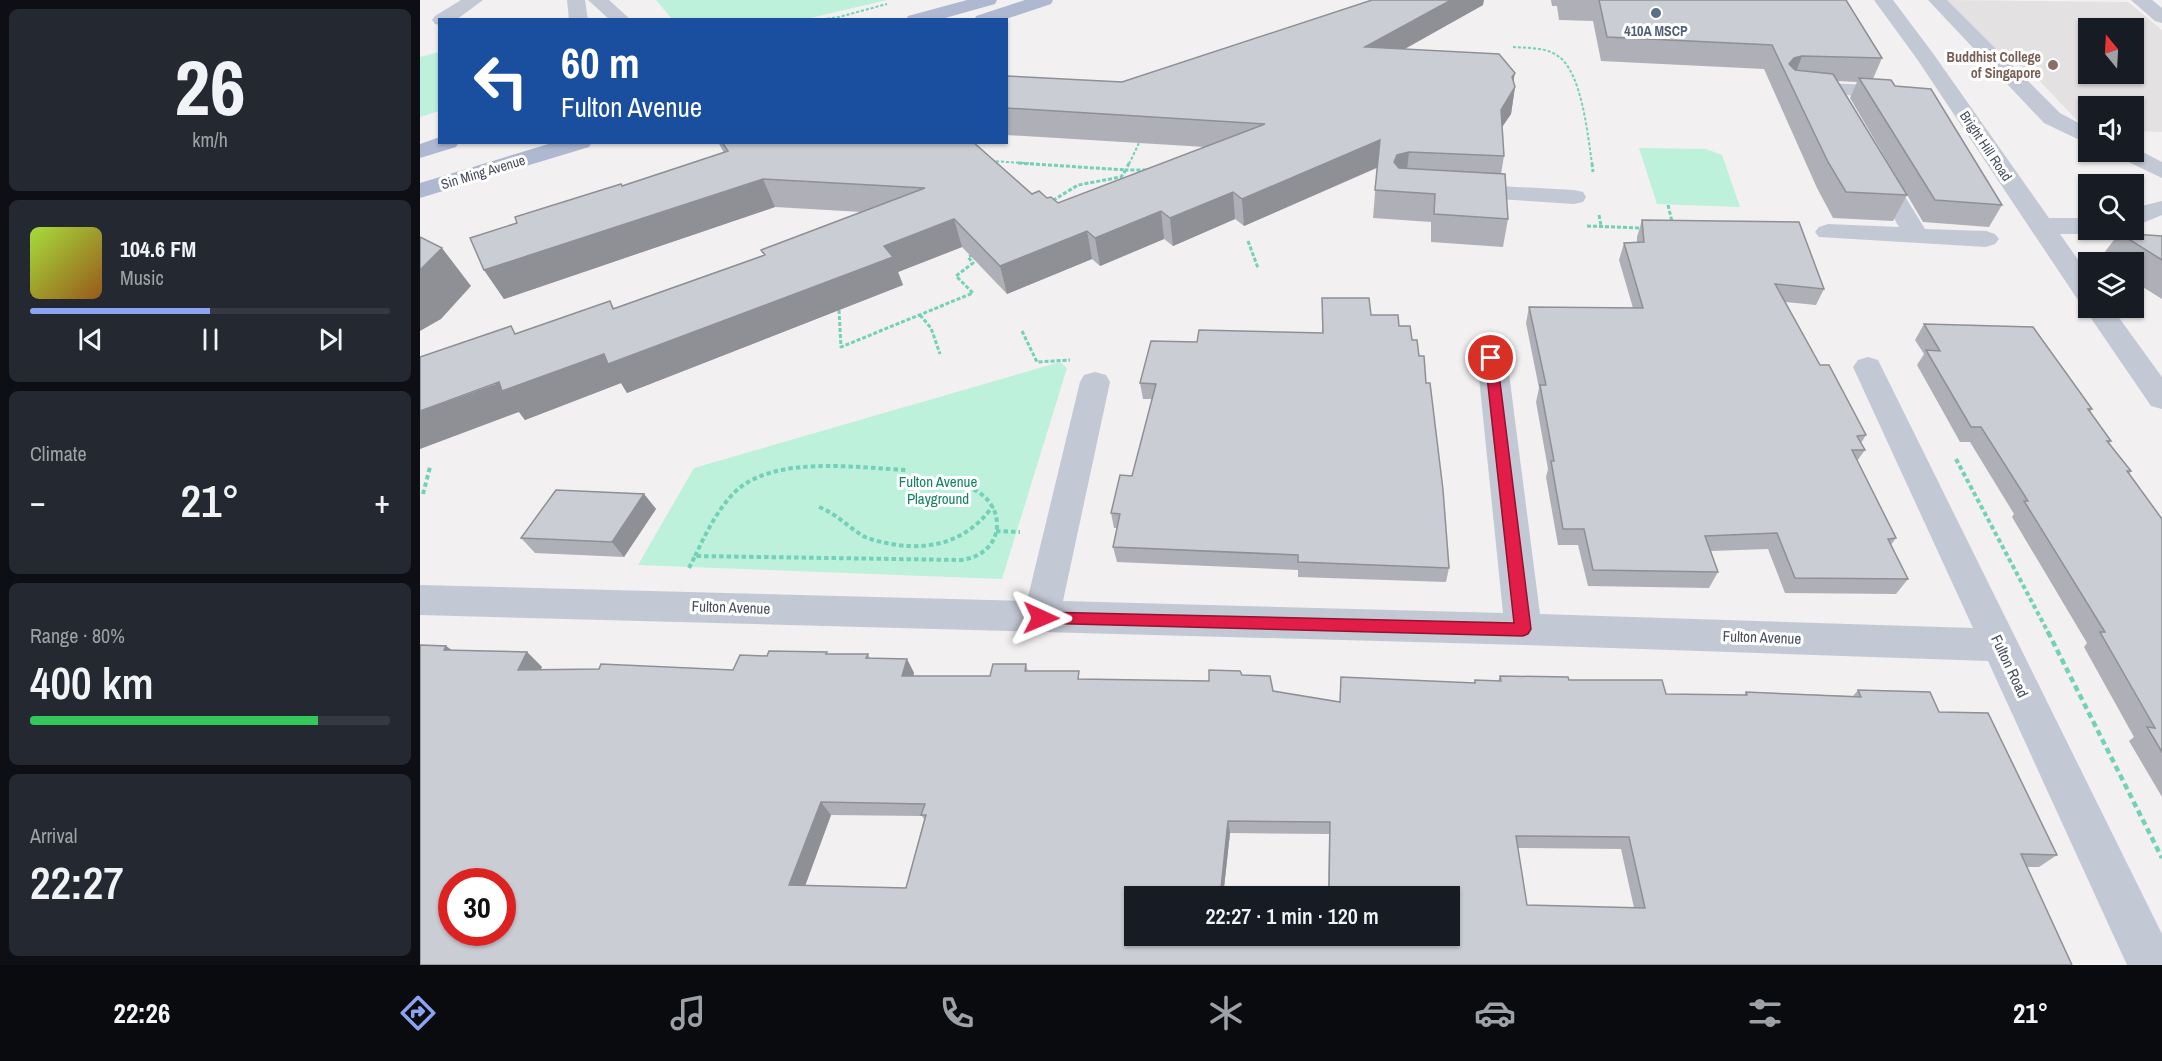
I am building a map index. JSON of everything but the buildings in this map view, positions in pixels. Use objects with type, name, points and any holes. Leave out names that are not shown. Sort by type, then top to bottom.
[{"type":"main road","points":[[922,18],[988,0]]},
{"type":"main road","points":[[989,18],[1044,0]]},
{"type":"main road","points":[[420,152],[442,144]]},
{"type":"main road","name":"Sin Ming Avenue","points":[[420,191],[574,144]]},
{"type":"street","points":[[445,18],[474,0]]},
{"type":"street","points":[[576,0],[579,18]]},
{"type":"street","points":[[597,0],[620,18]]},
{"type":"street","name":"Bright Hill Road","points":[[1883,0],[1951,94],[2078,280]]},
{"type":"street","points":[[1937,0],[2052,118],[2078,132]]},
{"type":"street","points":[[2140,0],[2161,16]]},
{"type":"street","points":[[1793,88],[1951,94]]},
{"type":"street","points":[[1831,89],[1843,110]]},
{"type":"street","points":[[2144,146],[2162,147]]},
{"type":"street","points":[[1867,151],[1916,234]]},
{"type":"street","points":[[2144,162],[2162,171]]},
{"type":"street","points":[[1442,190],[1574,197]]},
{"type":"street","points":[[2144,212],[2162,208]]},
{"type":"street","points":[[2040,226],[2078,226]]},
{"type":"street","points":[[1828,232],[1916,234],[1986,239]]},
{"type":"street","points":[[2105,318],[2162,399]]},
{"type":"street","points":[[1491,358],[1523,629]]},
{"type":"street","name":"Fulton Road","points":[[1868,366],[2152,965]]},
{"type":"street","points":[[1041,618],[1095,382]]},
{"type":"street","name":"Fulton Avenue","points":[[420,600],[1523,629],[2001,645]]},
{"type":"path","points":[[833,18],[890,3]]},
{"type":"path","points":[[1514,47],[1533,48],[1560,56],[1571,71],[1586,122],[1594,180]]},
{"type":"path","points":[[1048,204],[1078,185],[1121,177],[1139,143]]},
{"type":"path","points":[[985,161],[1126,170],[1158,169]]},
{"type":"path","points":[[1664,229],[1674,229],[1668,205]]},
{"type":"path","points":[[1599,215],[1601,226]]},
{"type":"path","points":[[1585,225],[1643,228]]},
{"type":"path","points":[[1248,241],[1258,268]]},
{"type":"path","points":[[839,310],[841,347],[972,293],[956,276],[973,263],[968,257],[979,253]]},
{"type":"path","points":[[920,315],[931,328],[940,354]]},
{"type":"path","points":[[1022,331],[1037,362]]},
{"type":"path","points":[[1953,452],[2058,650],[2162,858]]},
{"type":"path","points":[[423,494],[430,466]]},
{"type":"path","points":[[689,567],[715,518],[728,500],[745,484],[762,476],[795,468],[907,470]]},
{"type":"path","points":[[695,556],[974,559],[984,553],[996,531],[997,517],[993,506],[980,490],[961,485]]},
{"type":"path","points":[[819,507],[843,519],[861,535],[906,547],[927,547],[947,543],[968,533],[983,522],[993,506]]},
{"type":"path","points":[[996,531],[1017,531]]},
{"type":"shaded area","name":"Buddhist College of Singapore","points":[[1941,0],[2128,2],[2162,30],[2162,132],[2144,131],[2144,96],[2078,96],[2078,122],[2038,79],[1975,34]]},
{"type":"green space","points":[[656,0],[887,0],[810,18],[671,18]]},
{"type":"green space","points":[[438,52],[438,111],[420,117],[420,57]]},
{"type":"green space","points":[[1639,148],[1706,149],[1722,155],[1740,207],[1657,204]]},
{"type":"green space","name":"Fulton Avenue Playground","points":[[1060,362],[1067,368],[1002,579],[638,565],[694,468]]},
{"type":"place","name":"410A MSCP","points":[[1656,13]]},
{"type":"place","name":"Buddhist College of Singapore","points":[[2053,65]]},
{"type":"route","points":[[1041,618],[1523,629],[1491,358]]}]
